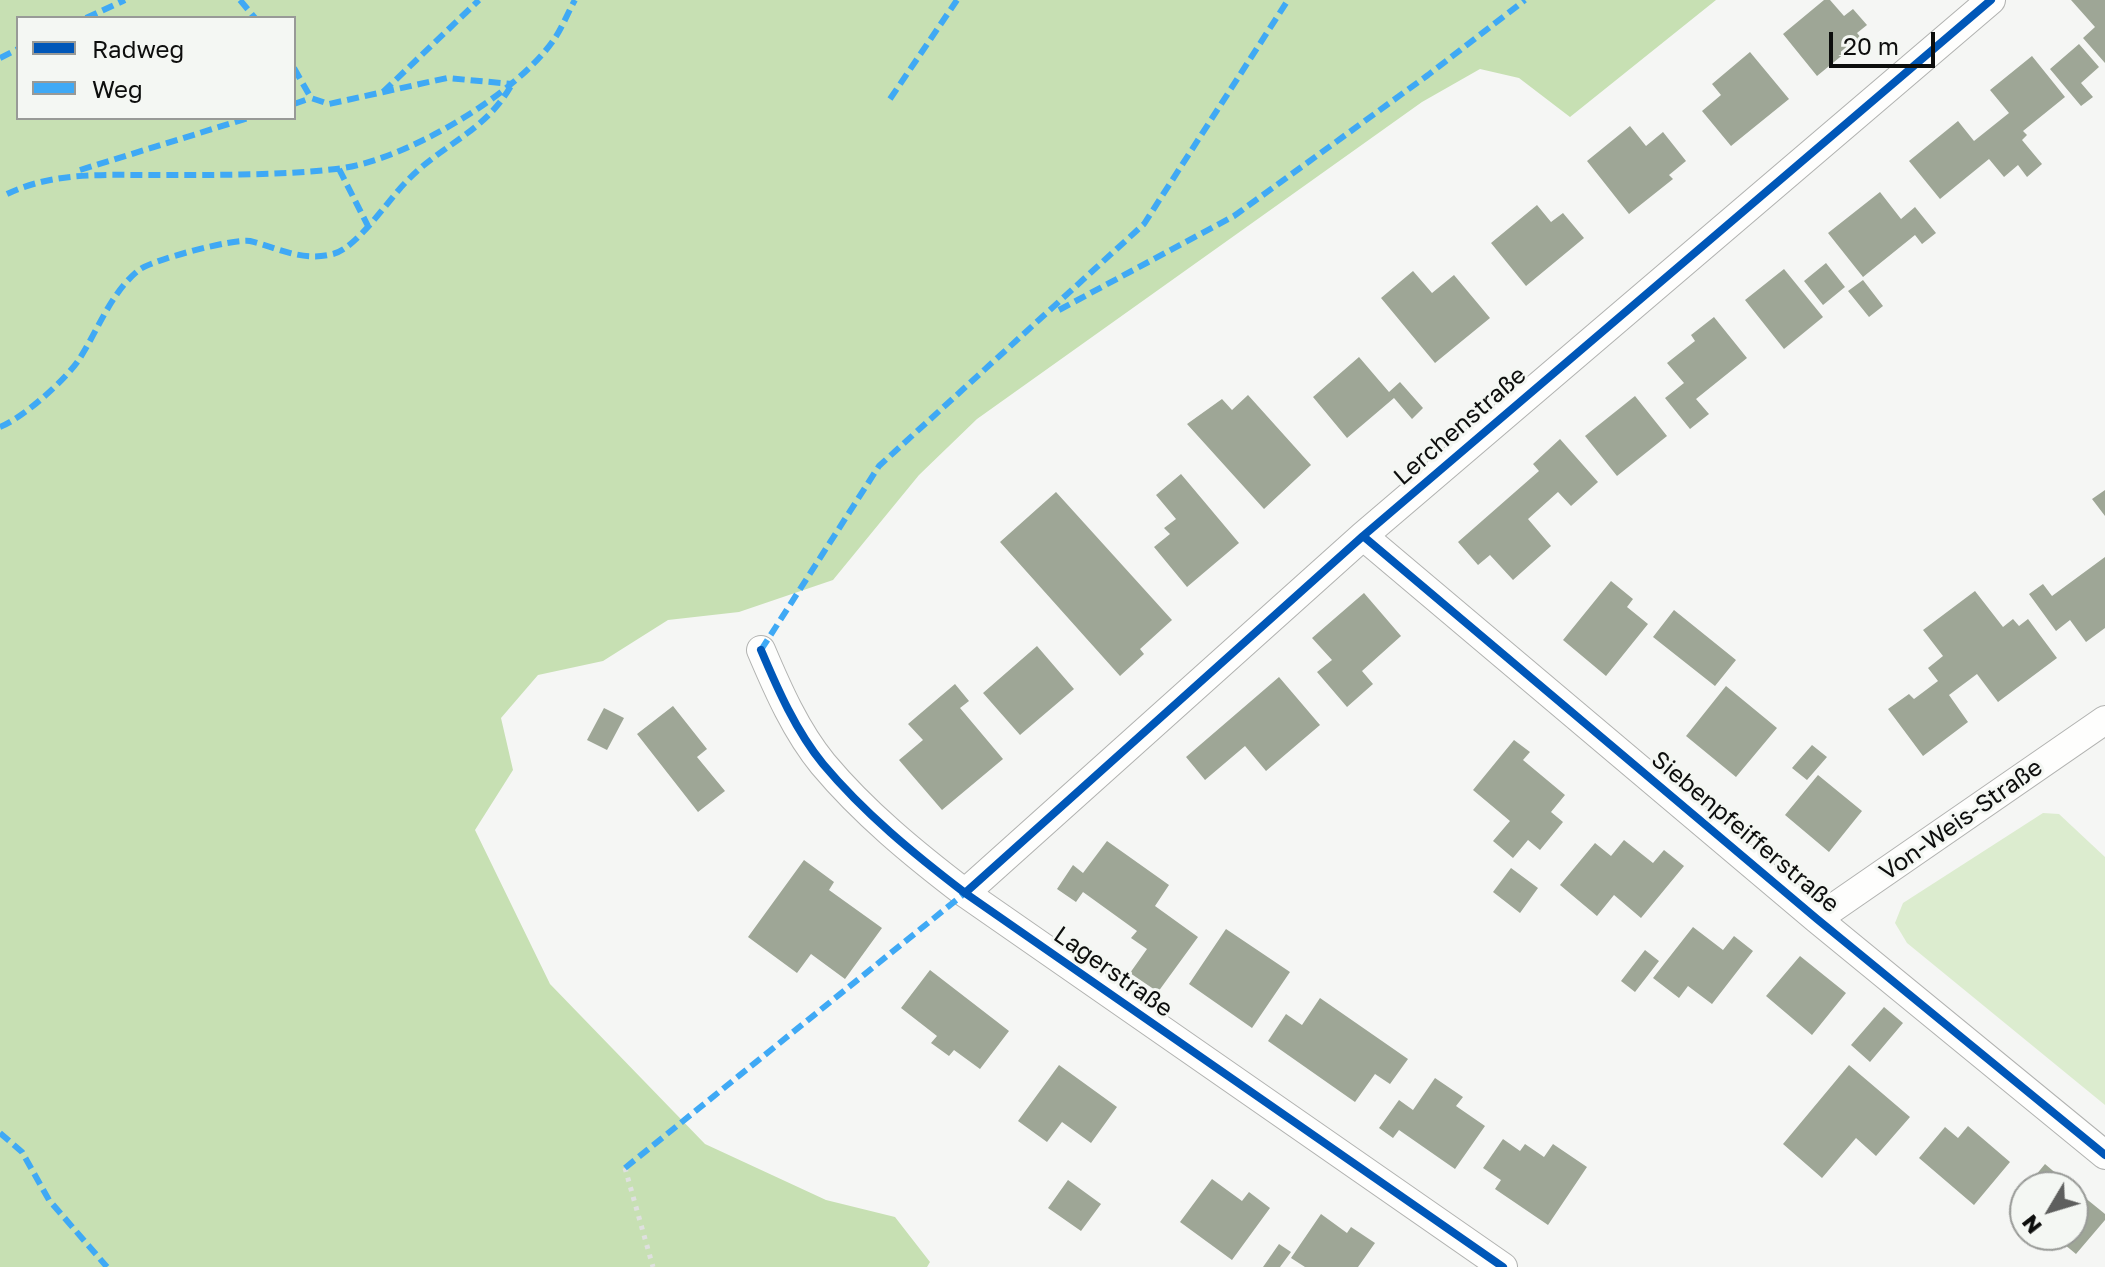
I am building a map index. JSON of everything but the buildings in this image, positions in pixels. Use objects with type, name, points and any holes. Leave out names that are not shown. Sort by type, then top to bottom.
[{"type":"street","name":"Lerchenstraße","points":[[965,893],[1363,536],[1991,0]]},
{"type":"street","name":"Siebenpfeifferstraße","points":[[1363,536],[1817,919],[2105,1155]]},
{"type":"street","name":"Lagerstraße","points":[[761,650],[785,704],[822,763],[906,848],[965,893],[1503,1267]]},
{"type":"street","name":"Von-Weis-Straße","points":[[1817,919],[2105,720]]},
{"type":"path","points":[[625,1168],[653,1267]]},
{"type":"green space","points":[[0,0],[1716,0],[1570,117],[1519,78],[1480,69],[1422,102],[977,419],[919,475],[833,580],[739,612],[668,620],[603,661],[538,675],[501,718],[513,770],[475,830],[550,984],[705,1144],[826,1200],[895,1217],[930,1262],[927,1267],[0,1267]]},
{"type":"green space","points":[[2043,813],[2059,814],[2105,857],[2105,1105],[1907,943],[1895,923],[1903,903]]},
{"type":"marked path","points":[[90,16],[125,0]]},
{"type":"marked path","points":[[240,0],[253,16]]},
{"type":"marked path","points":[[383,92],[479,0]]},
{"type":"marked path","points":[[7,194],[67,177],[234,175],[336,169],[363,164],[425,139],[457,122],[515,81],[555,38],[575,0]]},
{"type":"marked path","points":[[890,99],[957,0]]},
{"type":"marked path","points":[[761,650],[879,466],[1144,224],[1288,0]]},
{"type":"marked path","points":[[1059,310],[1234,216],[1428,75],[1525,0]]},
{"type":"marked path","points":[[0,58],[16,50]]},
{"type":"marked path","points":[[296,72],[311,98],[329,104],[447,78],[512,84]]},
{"type":"marked path","points":[[0,427],[31,407],[72,369],[112,301],[139,270],[175,256],[241,241],[311,256],[343,250],[419,169],[489,115],[512,84]]},
{"type":"marked path","points":[[296,103],[311,98]]},
{"type":"marked path","points":[[80,170],[242,120]]},
{"type":"marked path","points":[[339,169],[368,226]]},
{"type":"marked path","points":[[625,1168],[965,893]]},
{"type":"marked path","points":[[0,1133],[22,1152],[49,1200],[107,1267]]},
{"type":"cycle path","points":[[965,893],[1363,536],[1991,0]]},
{"type":"cycle path","points":[[1363,536],[1817,919],[2105,1155]]},
{"type":"cycle path","points":[[761,650],[788,710],[813,751],[855,799],[908,848],[965,893],[1503,1267]]}]
